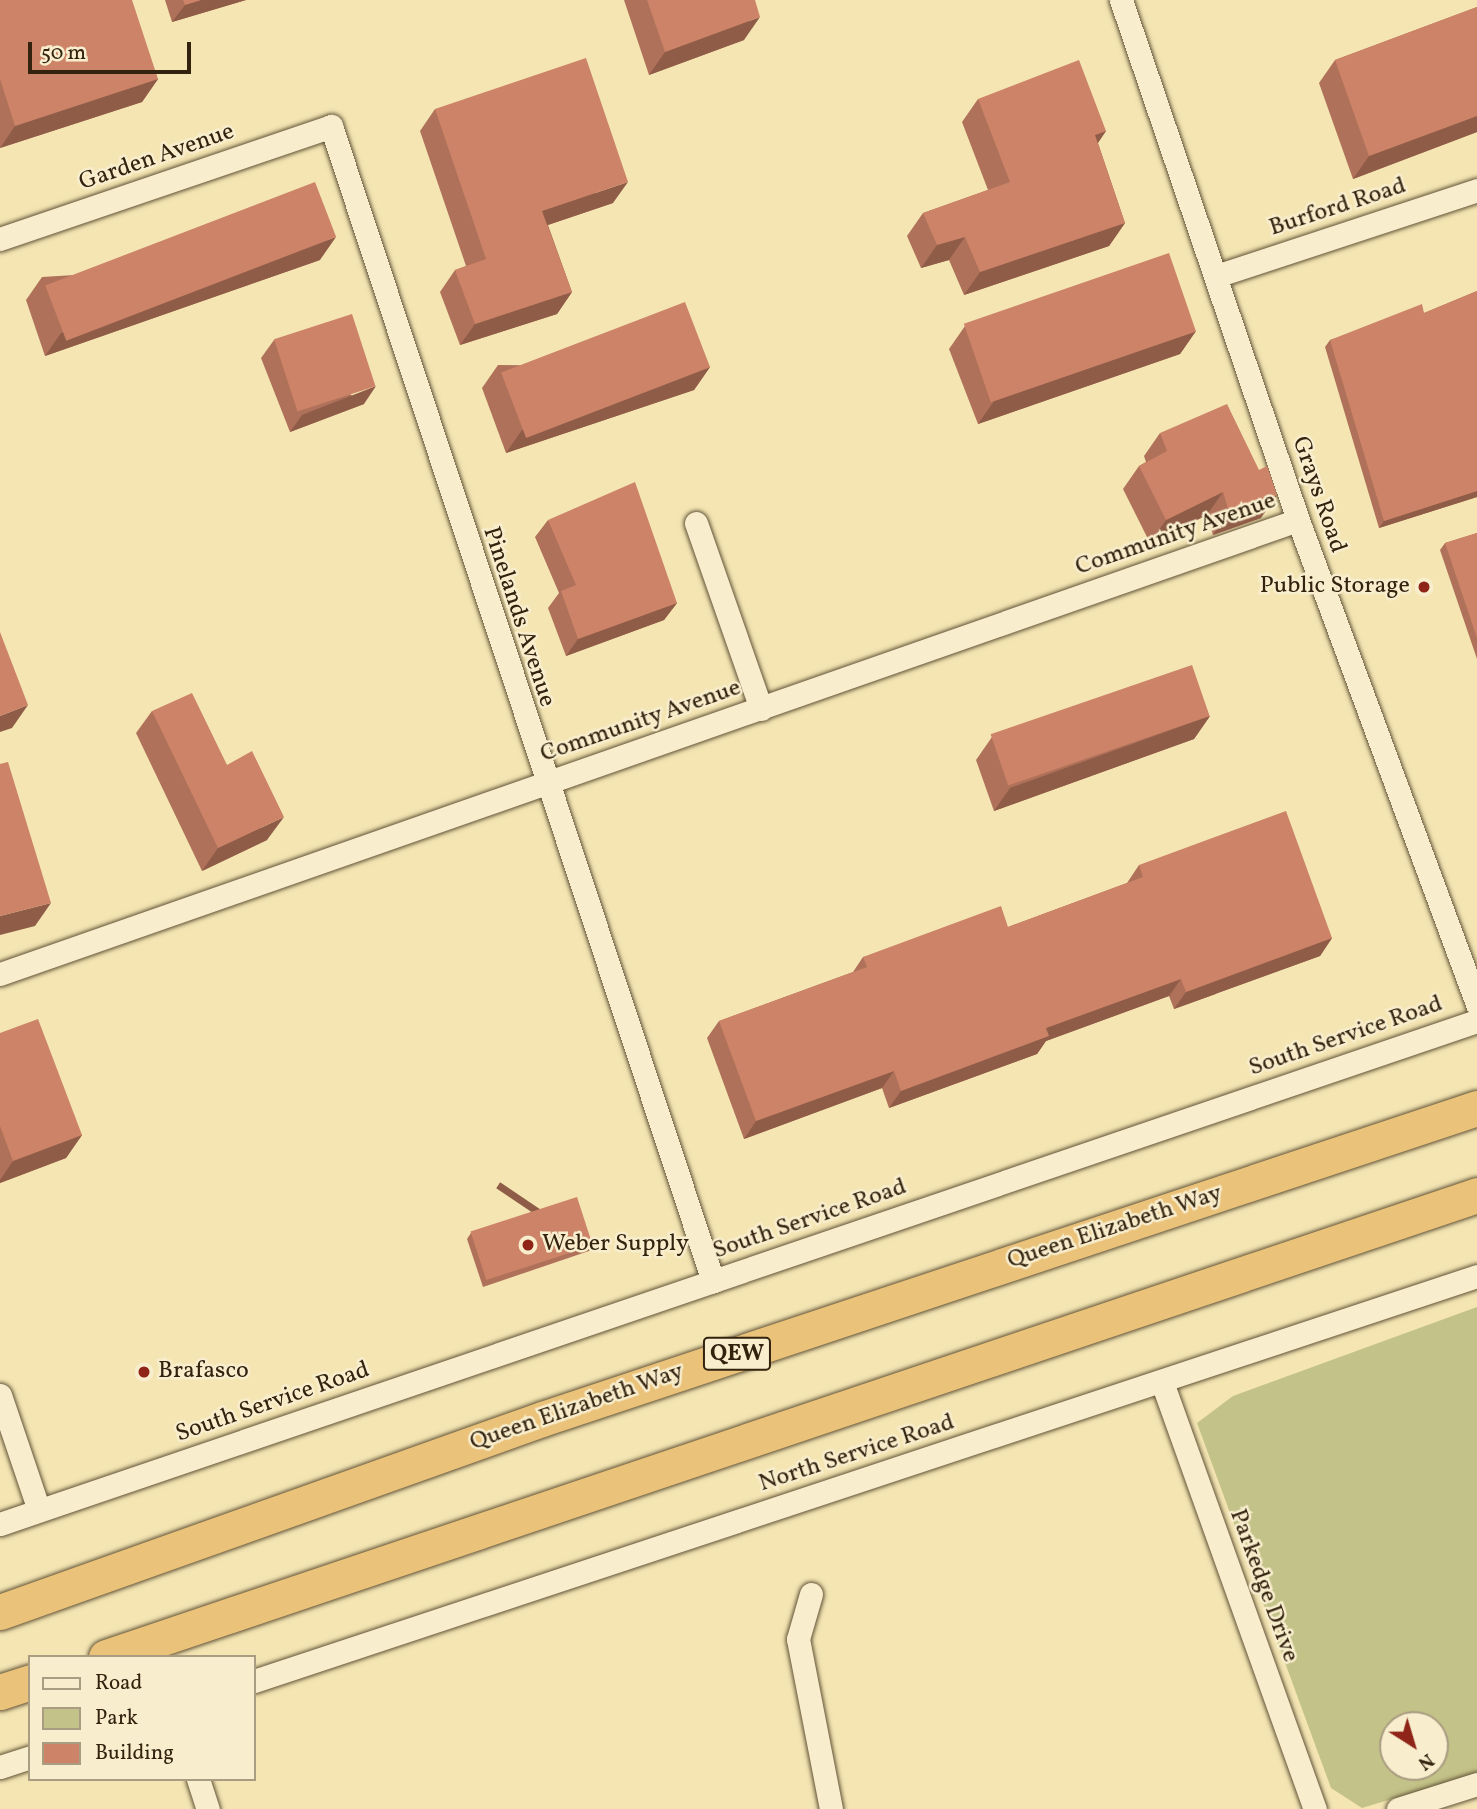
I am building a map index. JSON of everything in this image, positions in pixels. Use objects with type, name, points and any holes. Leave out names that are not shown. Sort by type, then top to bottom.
[{"type":"highway","name":"Queen Elizabeth Way","points":[[0,1612],[542,1419],[1477,1108]]},
{"type":"highway","points":[[112,1655],[1477,1195]]},
{"type":"highway","points":[[0,1692],[28,1683]]},
{"type":"street","name":"Grays Road","points":[[1121,0],[1298,520],[1477,1004]]},
{"type":"street","name":"Garden Avenue","points":[[0,239],[331,126]]},
{"type":"street","name":"Pinelands Avenue","points":[[331,126],[544,782],[713,1281]]},
{"type":"street","name":"Burford Road","points":[[1216,276],[1477,190]]},
{"type":"street","name":"Community Avenue","points":[[0,974],[1298,520]]},
{"type":"street","points":[[696,523],[761,709]]},
{"type":"street","name":"South Service Road","points":[[0,1524],[1477,1021]]},
{"type":"street","name":"North Service Road","points":[[256,1680],[1477,1276]]},
{"type":"street","name":"Parkedge Drive","points":[[1162,1381],[1315,1809]]},
{"type":"street","points":[[0,1395],[39,1510]]},
{"type":"street","points":[[811,1594],[798,1639],[831,1809]]},
{"type":"street","points":[[0,1767],[28,1757]]},
{"type":"street","points":[[199,1781],[208,1809]]},
{"type":"street","points":[[1398,1809],[1477,1784]]},
{"type":"green space","points":[[1477,1307],[1477,1773],[1362,1808],[1331,1788],[1197,1423],[1233,1396]]},
{"type":"building","points":[[0,0],[132,0],[158,79],[15,126],[0,79]]},
{"type":"building","points":[[183,0],[201,0],[185,5]]},
{"type":"building","points":[[647,0],[755,0],[760,17],[665,52]]},
{"type":"building","points":[[1477,7],[1477,116],[1369,156],[1335,60]]},
{"type":"building","points":[[586,58],[628,182],[542,211],[572,292],[475,324],[455,270],[486,259],[435,109]]},
{"type":"building","points":[[1079,60],[1106,131],[1095,135],[1125,223],[980,272],[965,237],[937,245],[923,213],[1010,182],[978,99]]},
{"type":"building","points":[[315,182],[336,237],[66,341],[45,286]]},
{"type":"building","points":[[1169,253],[1196,331],[991,402],[964,324]]},
{"type":"building","points":[[1477,291],[1477,491],[1384,521],[1330,340],[1422,304],[1424,313]]},
{"type":"building","points":[[685,302],[710,367],[526,438],[501,373]]},
{"type":"building","points":[[352,314],[375,386],[297,412],[274,339]]},
{"type":"building","points":[[1227,404],[1259,470],[1267,466],[1277,495],[1229,512],[1223,492],[1166,520],[1139,466],[1167,451],[1160,433]]},
{"type":"building","points":[[635,482],[677,603],[578,639],[561,591],[576,585],[548,520]]},
{"type":"building","points":[[1477,533],[1477,638],[1445,543]]},
{"type":"building","points":[[0,632],[28,705],[0,716]]},
{"type":"building","points":[[1192,665],[1210,716],[1008,785],[991,734]]},
{"type":"building","points":[[192,693],[227,765],[252,751],[284,817],[218,848],[152,711]]},
{"type":"building","points":[[8,762],[51,903],[0,916],[0,764]]},
{"type":"building","points":[[1286,811],[1332,938],[1186,992],[1181,979],[1046,1028],[1049,1036],[901,1091],[894,1071],[756,1121],[719,1021],[867,967],[863,957],[1001,906],[1008,927],[1143,877],[1139,865]]},
{"type":"building","points":[[38,1019],[82,1135],[13,1161],[0,1126],[0,1033]]},
{"type":"building","name":"Weber Supply","points":[[577,1197],[593,1246],[486,1280],[470,1232]]},
{"type":"place","name":"Public Storage","points":[[1424,587]]},
{"type":"place","name":"Weber Supply","points":[[528,1245]]},
{"type":"place","name":"Brafasco","points":[[144,1372]]}]
